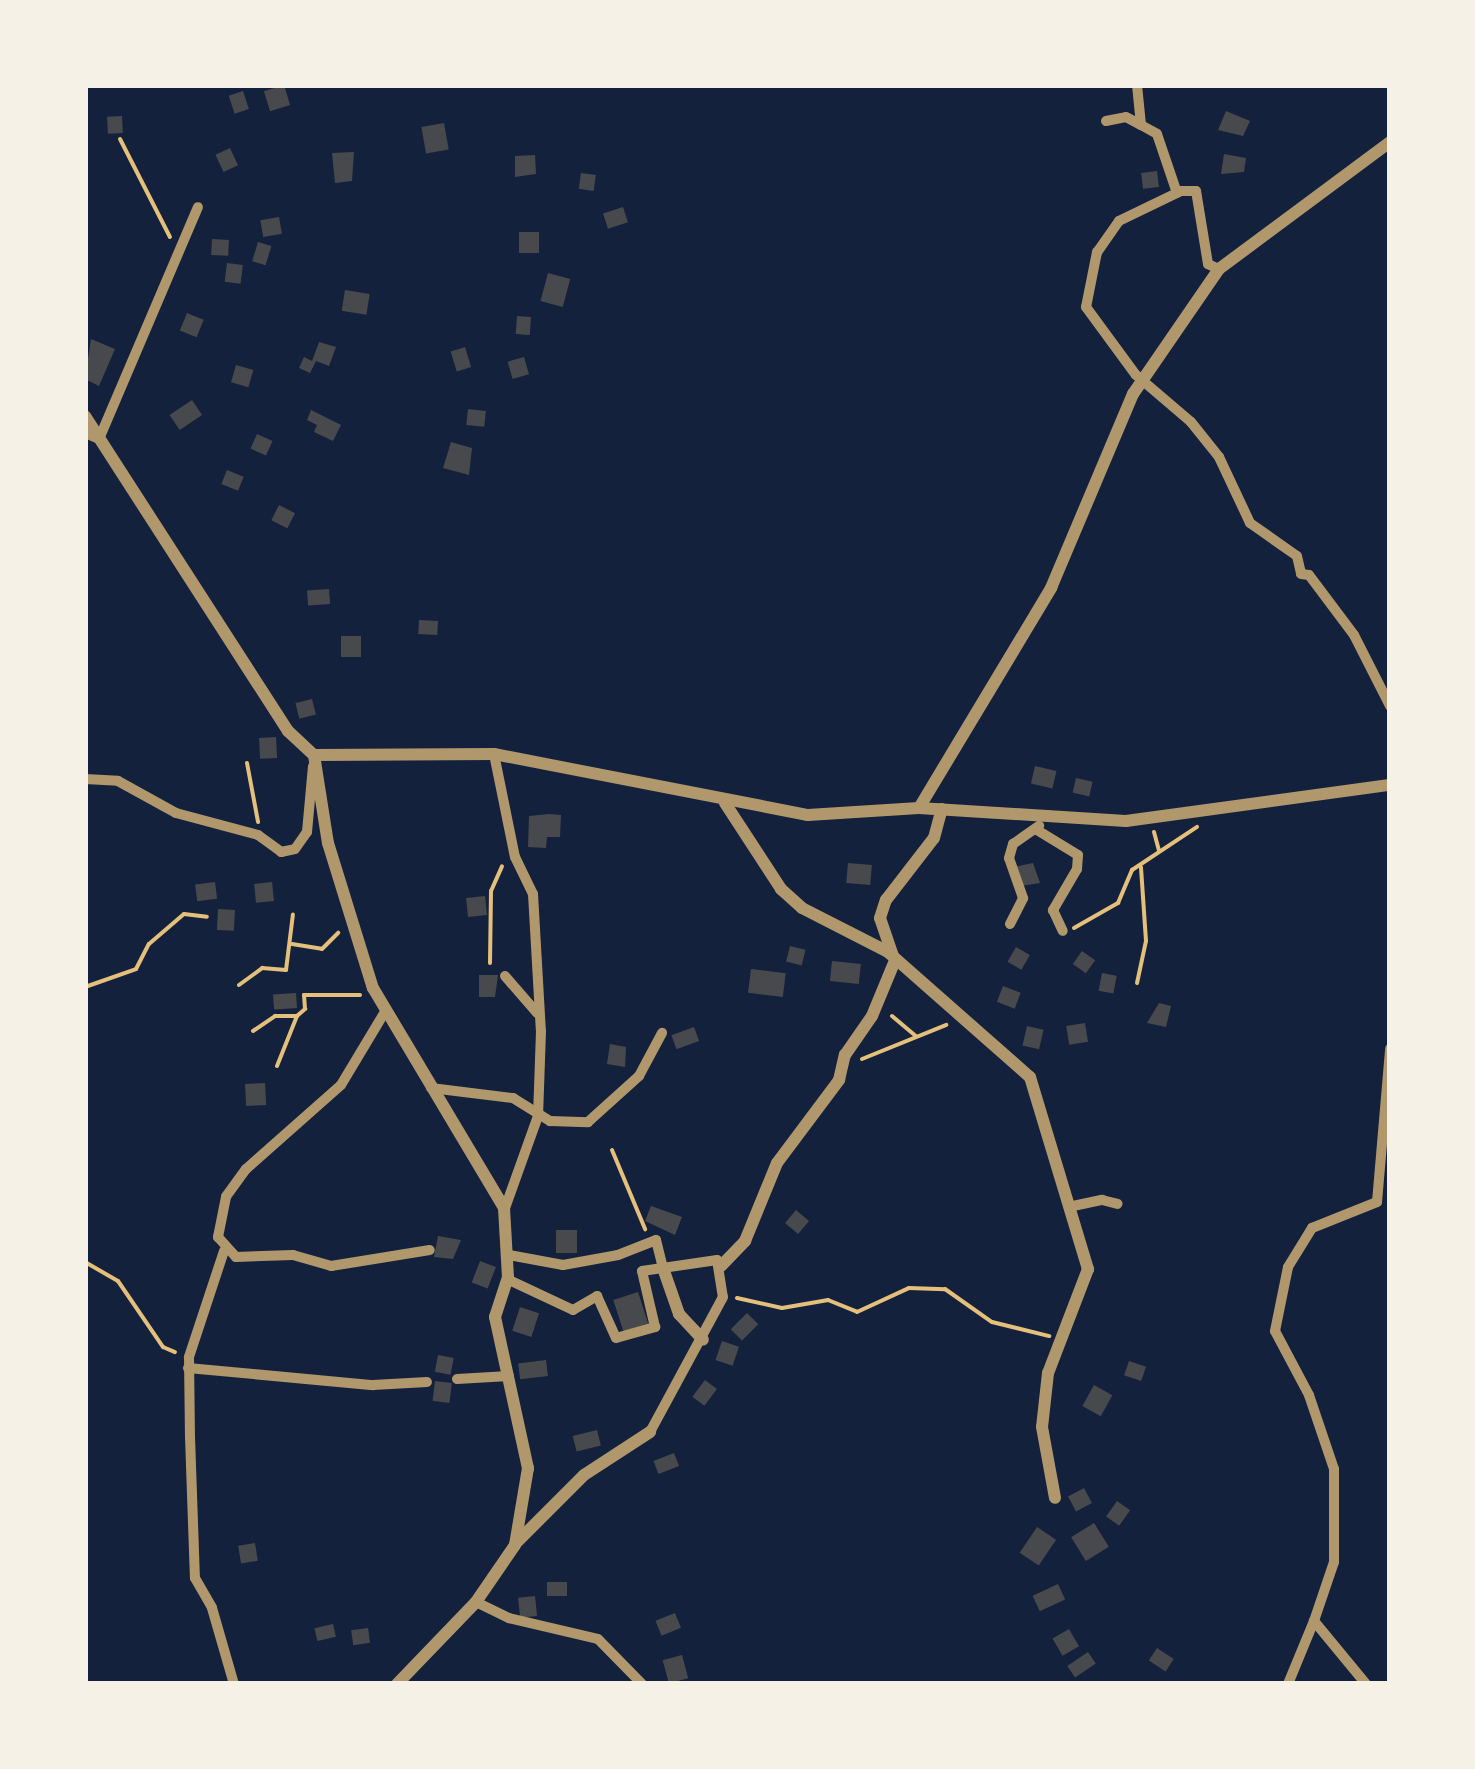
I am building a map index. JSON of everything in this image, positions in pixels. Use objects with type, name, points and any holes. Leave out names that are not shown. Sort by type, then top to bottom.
[{"type":"street","points":[[1138,85],[1141,125]]},
{"type":"street","points":[[1106,121],[1126,117],[1157,134],[1176,194]]},
{"type":"street","points":[[919,808],[1051,588],[1142,380],[1219,270],[1390,142]]},
{"type":"street","points":[[1219,270],[1208,264],[1196,192],[1176,194],[1118,221],[1098,252],[1086,308],[1142,380],[1191,422],[1220,457],[1250,523],[1297,556],[1301,574],[1310,575],[1354,635],[1390,706]]},
{"type":"street","points":[[99,438],[198,207]]},
{"type":"street","points":[[85,416],[288,731],[314,755],[328,843],[373,988],[504,1212],[508,1279],[494,1317],[528,1468],[515,1545]]},
{"type":"street","points":[[85,434],[99,438]]},
{"type":"street","points":[[314,755],[494,754],[725,803],[808,815],[919,808],[1044,816],[1151,817],[1390,785]]},
{"type":"street","points":[[494,754],[516,856],[533,894],[540,1018],[538,1116],[504,1212]]},
{"type":"street","points":[[85,779],[118,781],[176,813],[258,835],[281,852],[295,849],[307,832],[314,755]]},
{"type":"street","points":[[725,803],[780,889],[894,960],[1030,1077],[1073,1206],[1088,1269],[1048,1373],[1042,1427],[1056,1498]]},
{"type":"street","points":[[722,1266],[746,1241],[777,1163],[840,1073],[894,960],[880,918],[886,900],[934,838],[942,809]]},
{"type":"street","points":[[1010,924],[1024,898],[1009,858],[1012,844],[1037,830],[1044,816]]},
{"type":"street","points":[[1037,830],[1078,855],[1077,869],[1053,910],[1063,931]]},
{"type":"street","points":[[505,976],[540,1018]]},
{"type":"street","points":[[234,1684],[212,1608],[195,1578],[189,1362],[224,1251],[218,1236],[226,1198],[279,1136],[341,1085],[386,1010]]},
{"type":"street","points":[[431,1088],[513,1098],[538,1116],[588,1122],[639,1076],[662,1033]]},
{"type":"street","points":[[1288,1684],[1334,1562],[1334,1468],[1309,1395],[1275,1330],[1288,1267],[1312,1228],[1377,1202],[1390,1049]]},
{"type":"street","points":[[1073,1206],[1102,1200],[1118,1204]]},
{"type":"street","points":[[509,1255],[563,1264],[618,1256],[656,1240],[679,1314],[703,1340]]},
{"type":"street","points":[[224,1251],[355,1266],[367,1258],[430,1250]]},
{"type":"street","points":[[397,1684],[476,1602],[515,1545],[584,1475],[650,1432],[723,1298],[722,1266],[717,1260],[642,1271],[656,1328],[616,1338],[597,1296],[574,1310],[508,1279]]},
{"type":"street","points":[[189,1362],[373,1385],[428,1382]]},
{"type":"street","points":[[457,1379],[509,1376]]},
{"type":"street","points":[[476,1602],[509,1618],[598,1638],[642,1684]]},
{"type":"street","points":[[1314,1621],[1366,1684]]},
{"type":"path","points":[[120,139],[180,249]]},
{"type":"path","points":[[247,763],[258,835]]},
{"type":"path","points":[[1063,931],[1118,903],[1132,870],[1220,808]]},
{"type":"path","points":[[1151,817],[1160,853]]},
{"type":"path","points":[[490,963],[494,876],[516,856]]},
{"type":"path","points":[[1137,983],[1146,941],[1141,867]]},
{"type":"path","points":[[85,987],[136,969],[149,944],[184,914],[207,916]]},
{"type":"path","points":[[240,985],[262,968],[286,970],[293,914]]},
{"type":"path","points":[[292,944],[332,946],[351,918]]},
{"type":"path","points":[[277,1066],[297,1016],[304,1010],[304,995],[344,998],[373,988]]},
{"type":"path","points":[[254,1031],[275,1016],[297,1016]]},
{"type":"path","points":[[892,1016],[916,1036]]},
{"type":"path","points":[[840,1073],[963,1016]]},
{"type":"path","points":[[612,1150],[635,1210],[656,1240]]},
{"type":"path","points":[[85,1262],[118,1281],[163,1347],[189,1362]]},
{"type":"path","points":[[723,1298],[782,1308],[828,1300],[857,1312],[909,1288],[946,1289],[992,1322],[1062,1342]]},
{"type":"building","points":[[284,85],[290,105],[270,111],[264,91]]},
{"type":"building","points":[[243,91],[249,109],[235,114],[229,96]]},
{"type":"building","points":[[1226,111],[1250,121],[1243,136],[1218,130]]},
{"type":"building","points":[[122,116],[123,133],[108,134],[107,117]]},
{"type":"building","points":[[444,123],[449,150],[426,154],[421,127]]},
{"type":"building","points":[[230,148],[238,165],[224,172],[215,155]]},
{"type":"building","points":[[354,152],[352,181],[335,183],[332,153]]},
{"type":"building","points":[[1224,154],[1246,158],[1244,172],[1221,174]]},
{"type":"building","points":[[535,155],[536,174],[515,177],[515,156]]},
{"type":"building","points":[[1157,171],[1159,187],[1143,189],[1141,173]]},
{"type":"building","points":[[581,173],[596,175],[594,191],[579,189]]},
{"type":"building","points":[[623,207],[628,222],[608,229],[603,213]]},
{"type":"building","points":[[279,217],[282,234],[263,237],[260,220]]},
{"type":"building","points":[[519,232],[539,232],[539,253],[519,253]]},
{"type":"building","points":[[212,239],[229,240],[228,256],[211,255]]},
{"type":"building","points":[[258,242],[271,246],[266,265],[252,261]]},
{"type":"building","points":[[227,263],[243,265],[241,284],[225,282]]},
{"type":"building","points":[[548,273],[570,279],[563,307],[540,301]]},
{"type":"building","points":[[345,290],[370,294],[366,315],[342,311]]},
{"type":"building","points":[[187,313],[204,320],[197,337],[180,331]]},
{"type":"building","points":[[517,316],[531,317],[530,335],[516,334]]},
{"type":"building","points":[[91,339],[115,349],[99,386],[85,379]]},
{"type":"building","points":[[319,342],[336,347],[329,366],[316,361],[310,373],[299,368],[304,357],[312,361]]},
{"type":"building","points":[[465,347],[471,367],[457,371],[451,351]]},
{"type":"building","points":[[524,357],[529,374],[513,379],[508,362]]},
{"type":"building","points":[[236,365],[253,370],[248,387],[231,382]]},
{"type":"building","points":[[192,400],[202,415],[180,430],[170,415]]},
{"type":"building","points":[[468,409],[486,411],[484,427],[466,425]]},
{"type":"building","points":[[311,410],[341,425],[333,441],[314,432],[317,425],[307,420]]},
{"type":"building","points":[[257,434],[273,441],[266,456],[250,449]]},
{"type":"building","points":[[451,442],[472,448],[469,475],[443,468]]},
{"type":"building","points":[[227,470],[244,477],[238,491],[221,484]]},
{"type":"building","points":[[279,505],[295,513],[287,528],[271,520]]},
{"type":"building","points":[[329,589],[330,604],[308,605],[307,591]]},
{"type":"building","points":[[419,620],[438,621],[437,635],[418,634]]},
{"type":"building","points":[[341,636],[361,636],[361,657],[341,657]]},
{"type":"building","points":[[312,699],[316,715],[299,719],[296,703]]},
{"type":"building","points":[[276,737],[277,758],[260,759],[259,738]]},
{"type":"building","points":[[1035,766],[1056,771],[1052,788],[1031,784]]},
{"type":"building","points":[[1076,778],[1093,782],[1089,796],[1073,793]]},
{"type":"building","points":[[561,815],[560,837],[547,837],[546,848],[528,847],[529,816]]},
{"type":"building","points":[[848,863],[872,865],[870,885],[846,883]]},
{"type":"building","points":[[1033,863],[1040,883],[1021,886],[1014,867]]},
{"type":"building","points":[[215,882],[217,899],[197,901],[195,884]]},
{"type":"building","points":[[272,882],[274,901],[256,903],[254,884]]},
{"type":"building","points":[[485,896],[487,915],[468,917],[466,898]]},
{"type":"building","points":[[218,909],[235,910],[234,931],[217,930]]},
{"type":"building","points":[[790,946],[806,950],[802,965],[786,962]]},
{"type":"building","points":[[1016,947],[1030,955],[1021,970],[1008,962]]},
{"type":"building","points":[[1082,951],[1095,960],[1086,973],[1073,964]]},
{"type":"building","points":[[832,961],[861,964],[859,984],[830,981]]},
{"type":"building","points":[[751,969],[786,973],[783,997],[748,993]]},
{"type":"building","points":[[1102,973],[1117,976],[1113,994],[1099,991]]},
{"type":"building","points":[[479,975],[498,975],[495,997],[479,997]]},
{"type":"building","points":[[1003,986],[1021,993],[1015,1009],[997,1002]]},
{"type":"building","points":[[296,993],[297,1008],[274,1010],[273,995]]},
{"type":"building","points":[[1159,1003],[1171,1006],[1166,1027],[1147,1023]]},
{"type":"building","points":[[1085,1023],[1088,1042],[1069,1045],[1066,1026]]},
{"type":"building","points":[[1027,1026],[1044,1030],[1039,1049],[1023,1045]]},
{"type":"building","points":[[694,1027],[699,1041],[677,1049],[671,1035]]},
{"type":"building","points":[[610,1044],[626,1047],[625,1067],[607,1064]]},
{"type":"building","points":[[265,1083],[266,1105],[246,1106],[245,1084]]},
{"type":"building","points":[[651,1206],[682,1217],[675,1235],[645,1221]]},
{"type":"building","points":[[796,1210],[809,1221],[798,1234],[785,1223]]},
{"type":"building","points":[[556,1230],[577,1230],[577,1253],[556,1253]]},
{"type":"building","points":[[438,1236],[461,1240],[453,1259],[434,1257]]},
{"type":"building","points":[[480,1261],[496,1267],[488,1289],[472,1282]]},
{"type":"building","points":[[638,1292],[648,1323],[623,1331],[613,1300]]},
{"type":"building","points":[[520,1307],[539,1313],[531,1337],[512,1331]]},
{"type":"building","points":[[747,1313],[758,1324],[742,1341],[731,1329]]},
{"type":"building","points":[[722,1341],[739,1347],[733,1366],[715,1360]]},
{"type":"building","points":[[438,1355],[454,1358],[450,1375],[435,1372]]},
{"type":"building","points":[[546,1360],[548,1376],[520,1379],[518,1363]]},
{"type":"building","points":[[1129,1361],[1146,1367],[1141,1381],[1124,1375]]},
{"type":"building","points":[[705,1380],[717,1389],[704,1406],[692,1397]]},
{"type":"building","points":[[435,1381],[452,1383],[449,1403],[433,1401]]},
{"type":"building","points":[[1094,1385],[1112,1395],[1101,1416],[1082,1406]]},
{"type":"building","points":[[597,1430],[601,1446],[577,1452],[573,1436]]},
{"type":"building","points":[[674,1453],[679,1466],[658,1474],[653,1461]]},
{"type":"building","points":[[1084,1488],[1092,1503],[1076,1511],[1068,1496]]},
{"type":"building","points":[[1117,1501],[1130,1510],[1119,1526],[1106,1517]]},
{"type":"building","points":[[1094,1523],[1109,1547],[1086,1561],[1071,1537]]},
{"type":"building","points":[[1037,1527],[1056,1540],[1039,1566],[1020,1553]]},
{"type":"building","points":[[255,1543],[258,1561],[241,1563],[238,1546]]},
{"type":"building","points":[[547,1582],[567,1582],[567,1596],[547,1596]]},
{"type":"building","points":[[1058,1584],[1065,1599],[1040,1611],[1033,1596]]},
{"type":"building","points":[[535,1596],[537,1616],[520,1618],[518,1598]]},
{"type":"building","points":[[675,1613],[681,1628],[662,1636],[656,1621]]},
{"type":"building","points":[[333,1624],[336,1637],[317,1641],[314,1628]]},
{"type":"building","points":[[368,1628],[370,1643],[353,1645],[351,1630]]},
{"type":"building","points":[[1069,1629],[1079,1646],[1063,1656],[1053,1638]]},
{"type":"building","points":[[1157,1648],[1174,1659],[1166,1671],[1149,1661]]},
{"type":"building","points":[[1088,1652],[1096,1664],[1075,1678],[1067,1666]]},
{"type":"building","points":[[682,1655],[688,1678],[669,1683],[663,1660]]}]
